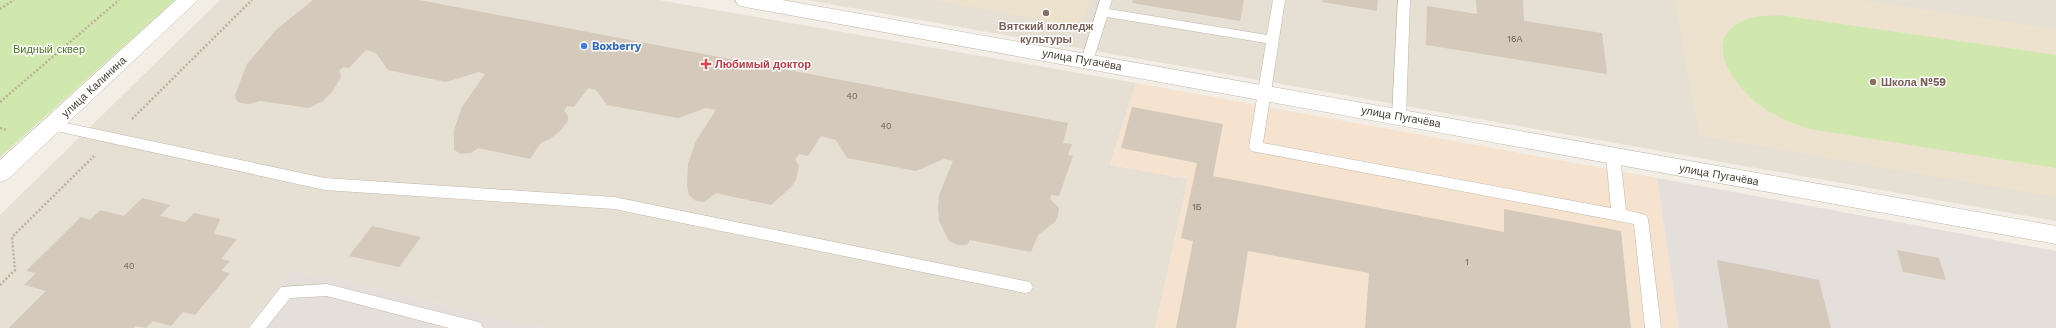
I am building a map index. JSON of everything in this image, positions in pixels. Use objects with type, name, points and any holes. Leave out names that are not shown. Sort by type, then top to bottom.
[{"type":"street","name":"улица Калинина","points":[[0,174],[188,0]]},
{"type":"street","name":"улица Пугачёва","points":[[745,0],[2056,235]]},
{"type":"lane","points":[[1279,0],[1256,147],[1640,219],[1652,328]]},
{"type":"lane","points":[[1399,117],[1404,0]]},
{"type":"lane","points":[[1087,61],[1104,6],[1273,40]]},
{"type":"lane","points":[[52,125],[325,184],[614,203],[1025,287]]},
{"type":"lane","points":[[1613,156],[1619,215]]},
{"type":"lane","points":[[257,328],[286,292],[327,290],[475,328]]},
{"type":"path","points":[[0,9],[14,0]]},
{"type":"path","points":[[0,102],[119,0]]},
{"type":"shaded area","points":[[220,0],[659,0],[1136,83],[1110,165],[1188,179],[1155,328],[545,328],[294,270],[245,328],[0,328],[0,215]]},
{"type":"shaded area","points":[[807,0],[2056,0],[2056,221]]},
{"type":"shaded area","name":"Вятский колледж культуры","points":[[930,0],[1090,0],[1081,26]]},
{"type":"shaded area","name":"Школа №59","points":[[1675,0],[1863,0],[2056,29],[2056,197],[1699,136]]},
{"type":"shaded area","points":[[1136,83],[1657,178],[1679,328],[1155,328],[1188,179],[1110,165]]},
{"type":"shaded area","points":[[1657,178],[2056,251],[2056,328],[1679,328]]},
{"type":"shaded area","points":[[294,270],[545,328],[245,328]]},
{"type":"green space","name":"Видный сквер","points":[[0,0],[175,0],[0,157]]},
{"type":"green space","points":[[1779,15],[2056,55],[2056,168],[1810,129],[1777,116],[1758,104],[1737,82],[1729,70],[1724,57],[1723,44],[1727,33],[1738,24],[1755,17]]},
{"type":"building","points":[[313,0],[419,0],[1068,123],[1063,143],[1072,144],[1068,155],[1073,156],[1059,196],[1051,195],[1050,199],[1059,208],[1058,216],[1055,222],[1038,235],[1031,252],[970,240],[967,245],[958,245],[949,241],[939,221],[938,208],[939,195],[953,161],[944,159],[916,171],[847,158],[836,140],[821,136],[808,156],[799,154],[795,160],[799,166],[796,180],[791,187],[771,205],[716,193],[704,202],[696,201],[689,195],[687,185],[688,164],[696,141],[716,110],[706,108],[678,118],[607,105],[596,90],[588,88],[574,107],[567,106],[564,111],[568,116],[568,121],[561,130],[550,139],[541,143],[530,159],[478,148],[471,153],[461,154],[454,150],[454,131],[462,107],[485,74],[479,72],[446,82],[388,70],[376,53],[366,50],[349,68],[343,67],[339,71],[341,75],[340,79],[332,92],[323,101],[309,108],[260,101],[249,104],[240,103],[236,100],[235,95],[247,64],[277,29]]},
{"type":"building","points":[[1133,0],[1244,0],[1240,21],[1132,3]]},
{"type":"building","points":[[1323,0],[1378,0],[1377,11],[1322,2]]},
{"type":"building","points":[[1476,0],[1523,0],[1524,21],[1602,33],[1607,74],[1426,45],[1427,6],[1477,14]]},
{"type":"building","points":[[1132,107],[1223,124],[1213,176],[1504,232],[1504,209],[1621,231],[1631,328],[1365,328],[1369,273],[1248,251],[1236,328],[1176,328],[1193,241],[1181,238],[1197,163],[1121,148]]},
{"type":"building","points":[[142,198],[170,205],[160,216],[185,222],[194,213],[220,219],[214,234],[237,239],[221,259],[230,261],[221,271],[230,273],[195,315],[183,312],[171,326],[153,321],[146,328],[136,326],[134,328],[9,328],[46,291],[24,285],[36,273],[26,271],[81,217],[90,220],[100,210],[124,216]]},
{"type":"building","points":[[372,226],[421,237],[399,267],[349,256]]},
{"type":"building","points":[[1897,250],[1939,258],[1946,280],[1903,272]]},
{"type":"building","points":[[1717,260],[1819,280],[1831,328],[1728,328]]},
{"type":"place","name":"Вятский колледж культуры","points":[[1046,13]]},
{"type":"place","name":"Boxberry","points":[[584,46]]},
{"type":"place","name":"Любимый доктор","points":[[706,64]]},
{"type":"place","name":"Школа №59","points":[[1873,82]]}]
